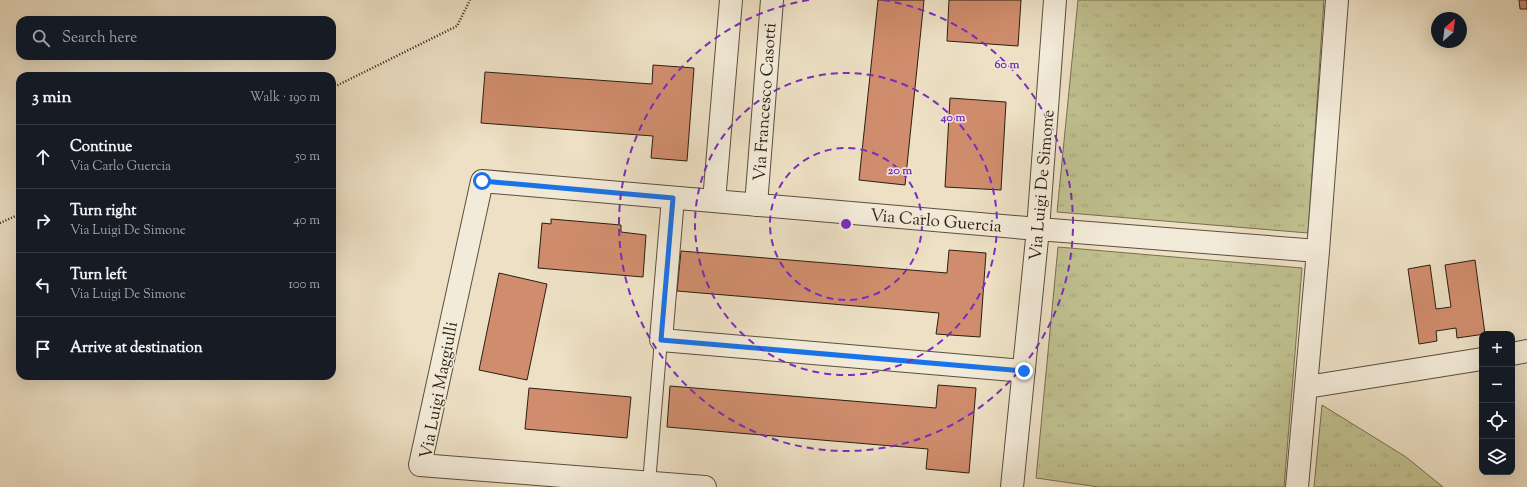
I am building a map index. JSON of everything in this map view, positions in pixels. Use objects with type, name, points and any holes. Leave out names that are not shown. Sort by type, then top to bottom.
[{"type":"street","points":[[714,201],[732,0]]},
{"type":"street","name":"Via Francesco Casotti","points":[[756,205],[772,0]]},
{"type":"street","name":"Via Luigi De Simone","points":[[1012,487],[1038,229],[1055,0]]},
{"type":"street","points":[[1297,487],[1307,387],[1337,0]]},
{"type":"street","name":"Via Carlo Guercia","points":[[482,181],[1038,229],[1318,251]]},
{"type":"street","name":"Via Luigi Maggiulli","points":[[482,181],[420,465],[705,487]]},
{"type":"street","points":[[673,198],[661,340],[1024,371]]},
{"type":"street","points":[[1515,353],[1527,351]]},
{"type":"street","points":[[1307,387],[1479,359]]},
{"type":"lane","points":[[649,483],[661,340]]},
{"type":"path","points":[[336,86],[457,26],[470,0]]},
{"type":"path","points":[[0,223],[16,216]]},
{"type":"green space","points":[[1078,0],[1324,0],[1308,233],[1057,212]]},
{"type":"green space","points":[[1058,247],[1302,268],[1284,487],[1099,487],[1036,478]]},
{"type":"green space","points":[[1322,405],[1406,457],[1443,487],[1314,487]]},
{"type":"building","points":[[878,0],[924,0],[905,185],[859,180]]},
{"type":"building","points":[[949,0],[1021,0],[1018,46],[947,41]]},
{"type":"building","points":[[1519,0],[1527,0],[1527,9],[1520,9]]},
{"type":"building","points":[[653,65],[694,68],[687,161],[651,158],[653,136],[481,123],[485,72],[652,84]]},
{"type":"building","points":[[950,98],[1006,102],[1001,190],[945,187]]},
{"type":"building","points":[[551,219],[621,225],[621,232],[646,235],[643,277],[538,268],[542,223],[551,224]]},
{"type":"building","points":[[949,250],[986,253],[980,337],[936,334],[939,313],[677,291],[681,251],[947,273]]},
{"type":"building","points":[[1475,260],[1485,331],[1479,331],[1479,335],[1457,338],[1456,328],[1436,331],[1437,341],[1419,344],[1408,269],[1430,265],[1436,309],[1451,307],[1445,265]]},
{"type":"building","points":[[499,273],[547,284],[527,380],[479,370]]},
{"type":"building","points":[[938,385],[976,388],[969,473],[926,469],[928,449],[667,427],[670,386],[936,408]]},
{"type":"building","points":[[529,388],[631,397],[627,438],[525,429]]},
{"type":"route","points":[[482,181],[673,198],[661,340],[1024,371]]}]
